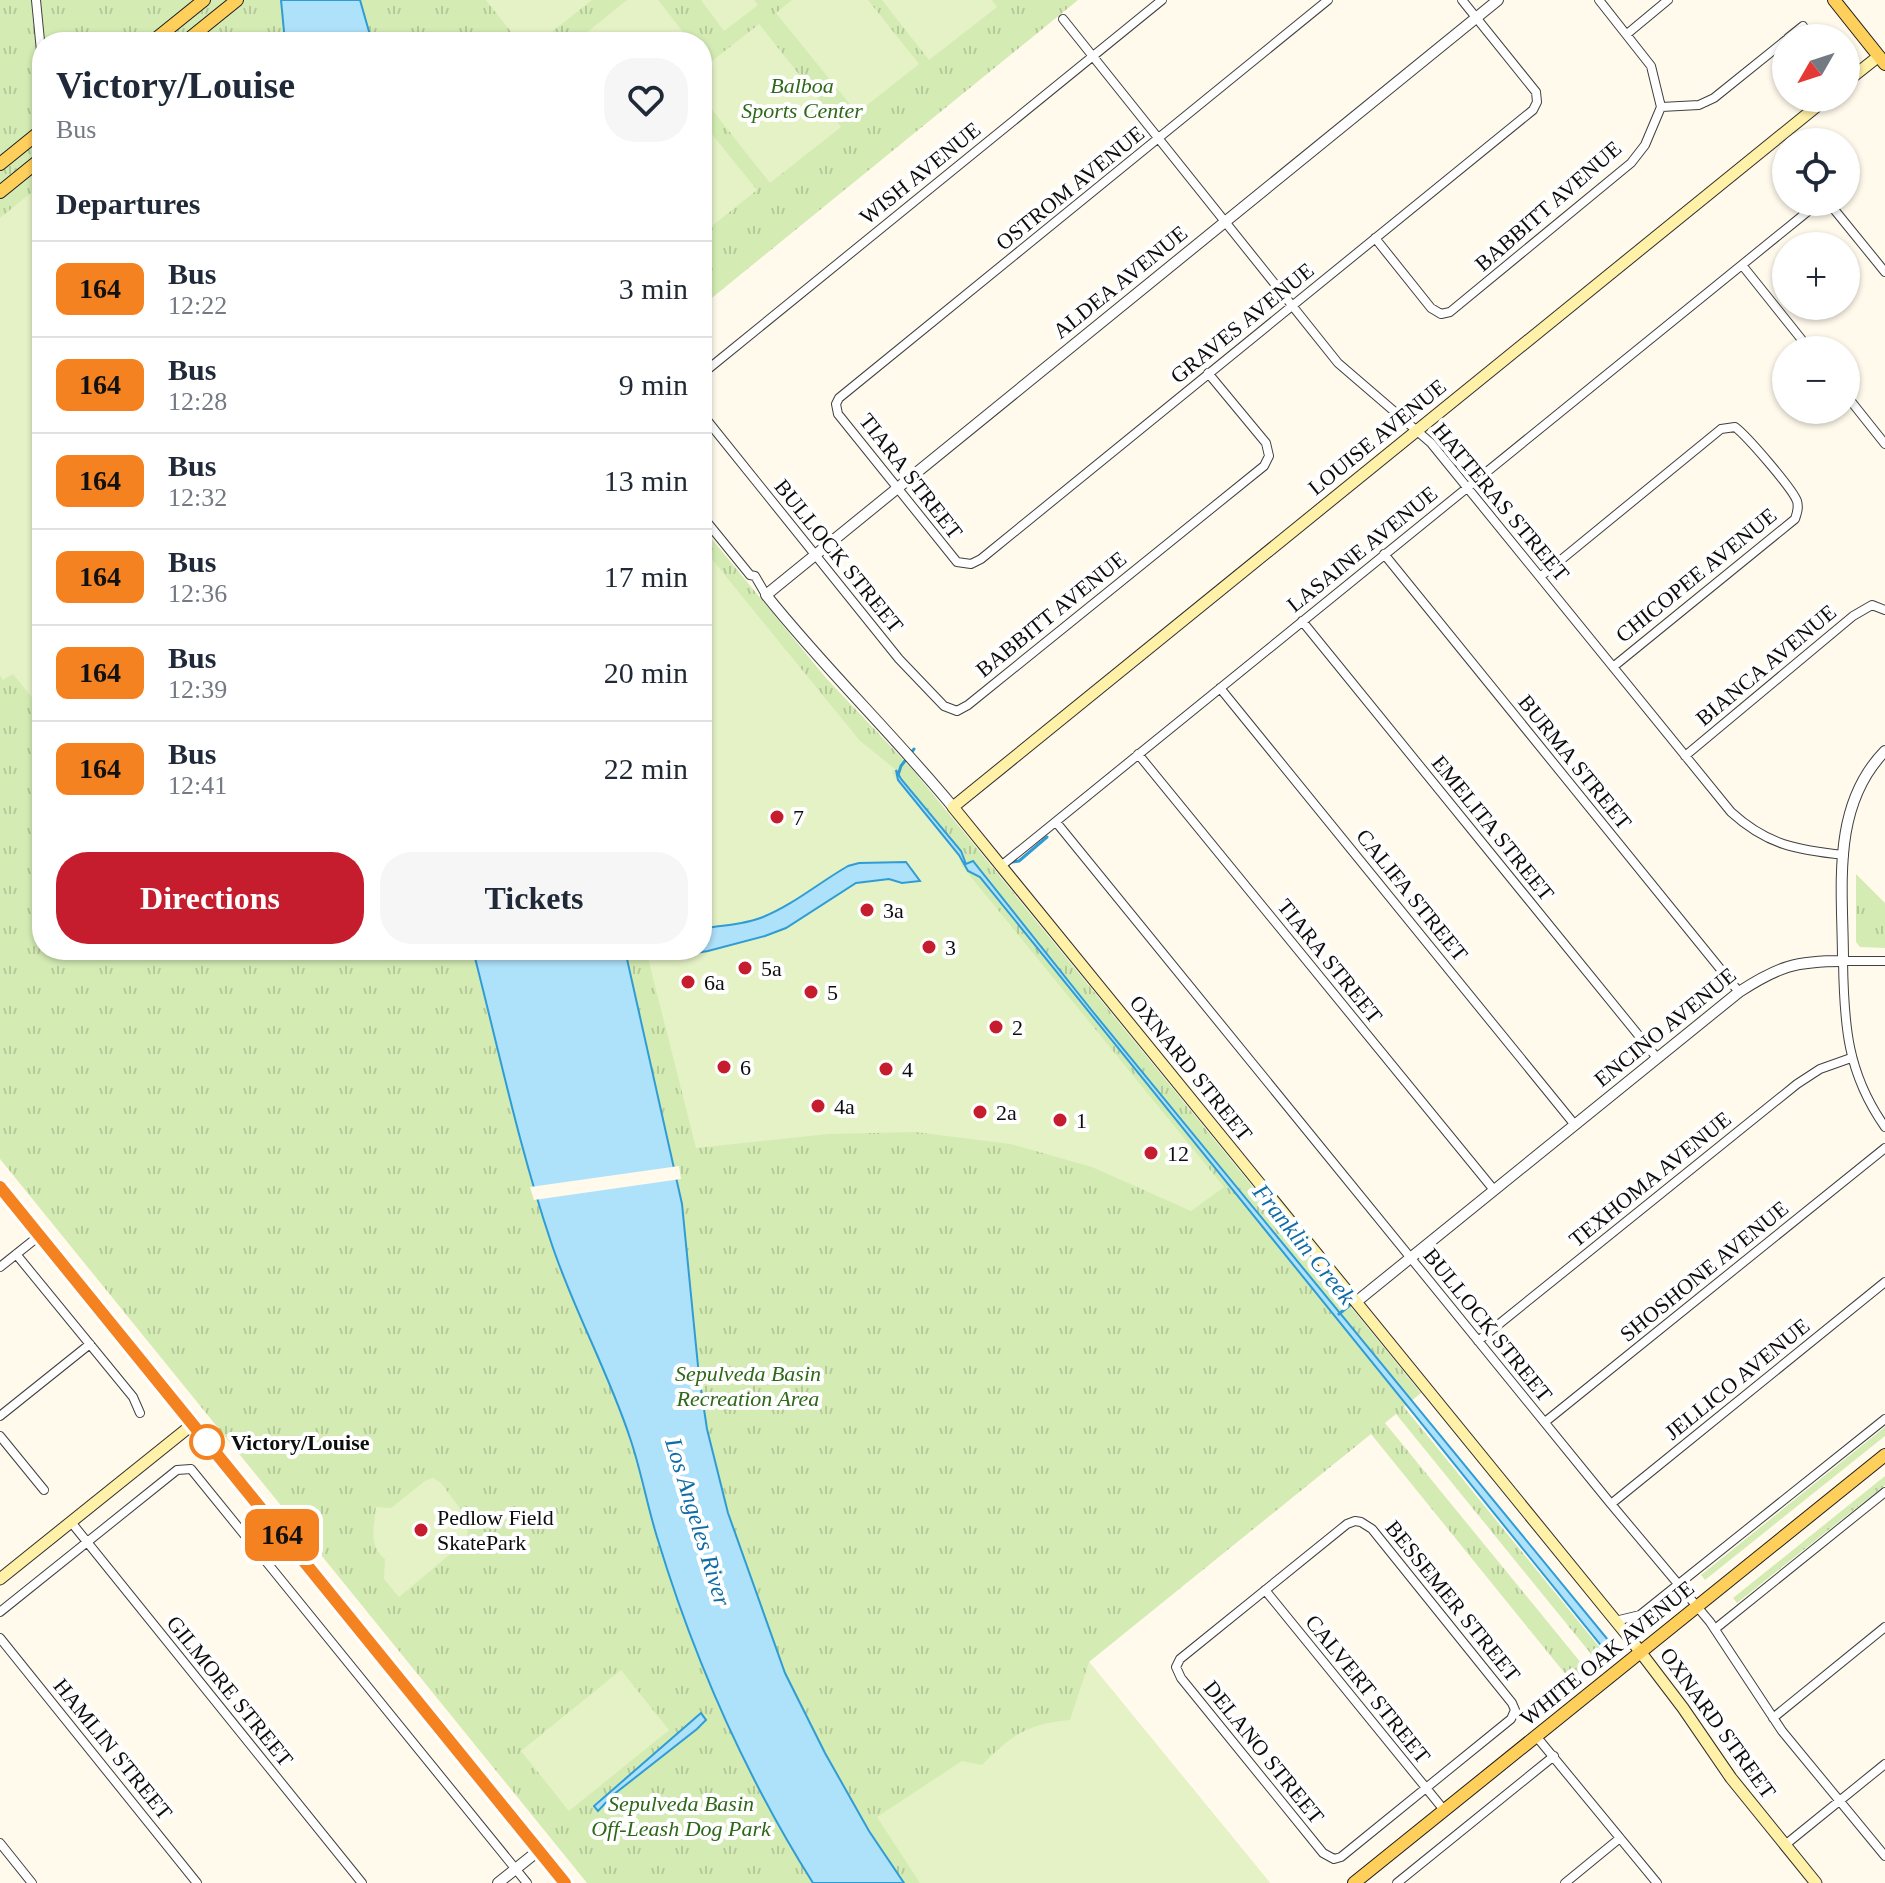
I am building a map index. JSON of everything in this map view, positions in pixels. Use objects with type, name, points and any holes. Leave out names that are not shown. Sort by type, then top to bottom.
[{"type":"main road","points":[[164,32],[204,0]]},
{"type":"main road","points":[[197,32],[237,0]]},
{"type":"main road","points":[[1834,0],[1883,57],[1860,73]]},
{"type":"main road","name":"LOUISE AVENUE","points":[[953,807],[1810,112]]},
{"type":"main road","points":[[0,164],[32,138]]},
{"type":"main road","points":[[0,192],[32,166]]},
{"type":"main road","name":"OXNARD STREET","points":[[953,807],[1640,1652],[1731,1778],[1816,1883]]},
{"type":"main road","points":[[0,1187],[565,1883]]},
{"type":"main road","points":[[0,1579],[193,1424]]},
{"type":"main road","name":"WHITE OAK AVENUE","points":[[1354,1883],[1885,1455]]},
{"type":"street","points":[[36,0],[39,32]]},
{"type":"street","name":"WISH AVENUE","points":[[712,366],[1162,0]]},
{"type":"street","name":"OSTROM AVENUE","points":[[836,404],[845,392],[1328,0]]},
{"type":"street","points":[[1462,0],[1476,18]]},
{"type":"street","name":"ALDEA AVENUE","points":[[766,595],[1498,0]]},
{"type":"street","points":[[1599,0],[1651,66],[1661,107],[1699,105],[1714,98],[1772,51]]},
{"type":"street","points":[[1627,34],[1668,0]]},
{"type":"street","name":"GRAVES AVENUE","points":[[964,565],[981,559],[1533,110],[1537,102],[1536,92],[1476,18]]},
{"type":"street","name":"HATTERAS STREET","points":[[1063,19],[1347,373],[1417,430],[1731,812],[1759,834],[1801,851],[1844,855]]},
{"type":"street","name":"BABBITT AVENUE","points":[[1375,238],[1431,308],[1441,314],[1450,312],[1631,163],[1645,145],[1661,107]]},
{"type":"street","name":"LASAINE AVENUE","points":[[1001,866],[1802,216]]},
{"type":"street","points":[[1839,216],[1885,272]]},
{"type":"street","points":[[1876,261],[1885,254]]},
{"type":"street","points":[[1742,265],[1799,336]]},
{"type":"street","name":"BABBITT AVENUE","points":[[957,711],[1264,466],[1269,456],[1266,443],[1208,373]]},
{"type":"street","name":"TIARA STREET","points":[[836,404],[838,414],[951,556],[964,565]]},
{"type":"street","points":[[1860,413],[1885,444]]},
{"type":"street","name":"BULLOCK STREET","points":[[712,426],[899,659],[944,706],[957,711]]},
{"type":"street","name":"CHICOPEE AVENUE","points":[[1540,577],[1715,433],[1729,426],[1735,427],[1750,440],[1794,495],[1798,509],[1795,519],[1613,667]]},
{"type":"street","name":"OXNARD STREET","points":[[712,528],[750,575],[757,579],[766,595],[825,667],[915,761],[953,807]]},
{"type":"street","name":"BURMA STREET","points":[[1384,554],[1739,992]]},
{"type":"street","name":"BIANCA AVENUE","points":[[1685,756],[1853,616],[1872,605],[1885,610]]},
{"type":"street","name":"EMELITA STREET","points":[[1302,621],[1657,1058]]},
{"type":"street","name":"CALIFA STREET","points":[[1220,688],[1575,1125]]},
{"type":"street","points":[[1885,751],[1852,800],[1845,828],[1843,961],[1844,1019],[1851,1058],[1866,1096],[1885,1127]]},
{"type":"street","name":"TIARA STREET","points":[[1138,754],[1494,1190]]},
{"type":"street","name":"BULLOCK STREET","points":[[1056,822],[1715,1629],[1773,1718],[1885,1856]]},
{"type":"street","name":"ENCINO AVENUE","points":[[1356,1302],[1739,992],[1761,977],[1805,961],[1843,961]]},
{"type":"street","points":[[1843,961],[1885,961]]},
{"type":"street","name":"TEXHOMA AVENUE","points":[[1478,1341],[1797,1084],[1820,1069],[1851,1058]]},
{"type":"street","name":"SHOSHONE AVENUE","points":[[1545,1422],[1885,1148]]},
{"type":"street","points":[[0,1267],[39,1236]]},
{"type":"street","points":[[16,1254],[133,1397],[140,1413]]},
{"type":"street","name":"JELLICO AVENUE","points":[[1611,1504],[1885,1282]]},
{"type":"street","points":[[0,1416],[90,1344]]},
{"type":"street","name":"WHITE OAK AVENUE","points":[[1615,1621],[1635,1617],[1678,1585],[1885,1419]]},
{"type":"street","points":[[0,1436],[44,1490]]},
{"type":"street","points":[[0,1612],[177,1470],[184,1467],[191,1469],[527,1883]]},
{"type":"street","points":[[1715,1629],[1885,1492]]},
{"type":"street","name":"GILMORE STREET","points":[[71,1522],[362,1883]]},
{"type":"street","name":"BESSEMER STREET","points":[[1265,1590],[1347,1524],[1361,1522],[1372,1529],[1514,1706]]},
{"type":"street","name":"DELANO STREET","points":[[1265,1590],[1180,1659],[1176,1667],[1181,1678],[1328,1857]]},
{"type":"street","name":"CALVERT STREET","points":[[1265,1590],[1444,1810]]},
{"type":"street","points":[[1773,1718],[1885,1627]]},
{"type":"street","name":"HAMLIN STREET","points":[[0,1638],[197,1883]]},
{"type":"street","name":"WHITE OAK AVENUE","points":[[1328,1857],[1341,1857],[1426,1789],[1511,1719],[1514,1706]]},
{"type":"street","points":[[1536,1736],[1657,1883]]},
{"type":"street","points":[[1397,1883],[1554,1756]]},
{"type":"street","points":[[1785,1845],[1885,1764]]},
{"type":"street","points":[[1565,1883],[1620,1838]]},
{"type":"street","points":[[0,1843],[32,1883]]},
{"type":"street","points":[[498,1883],[538,1851]]},
{"type":"green space","name":"Sepulveda Basin Recreation Area","points":[[0,0],[1078,0],[712,298],[712,32],[32,32],[32,960],[712,960],[712,539],[826,678],[914,771],[1421,1393],[1404,1407],[1605,1654],[1596,1660],[1396,1414],[1385,1423],[1586,1669],[1571,1681],[1371,1434],[1089,1662],[1270,1883],[587,1883],[0,1159]]},
{"type":"green space","points":[[486,0],[592,0],[552,32],[511,32]]},
{"type":"green space","points":[[627,0],[658,0],[683,32],[587,32]]},
{"type":"green space","points":[[701,0],[754,0],[758,5],[724,31]]},
{"type":"green space","points":[[792,0],[868,0],[919,64],[857,113],[776,13]]},
{"type":"green space","points":[[882,0],[992,0],[997,7],[929,60]]},
{"type":"green space","name":"Balboa Sports Center","points":[[759,24],[841,127],[770,183],[712,110],[712,61]]},
{"type":"green space","points":[[712,134],[757,190],[712,226]]},
{"type":"green space","points":[[32,192],[32,698],[13,674],[3,680],[0,676],[0,218]]},
{"type":"green space","points":[[712,559],[860,741],[895,769],[892,772],[898,781],[959,856],[962,866],[1224,1187],[1191,1211],[1092,1167],[1011,1144],[915,1132],[828,1134],[696,1148],[649,960],[712,960]]},
{"type":"green space","points":[[1856,874],[1885,903],[1885,948],[1860,947],[1856,942]]},
{"type":"green space","points":[[1885,1427],[1885,1436],[1705,1580],[1701,1575]]},
{"type":"green space","points":[[1885,1476],[1885,1485],[1737,1603],[1733,1598]]},
{"type":"green space","name":"Pedlow Field SkatePark","points":[[433,1478],[441,1483],[468,1519],[467,1540],[399,1597],[384,1579],[385,1559],[374,1542],[376,1507],[391,1508]]},
{"type":"green space","points":[[1089,1662],[1270,1883],[920,1883],[877,1817],[962,1761],[982,1765],[1021,1733],[1042,1724],[1070,1720]]},
{"type":"green space","points":[[621,1670],[669,1730],[569,1811],[521,1751]]},
{"type":"water","points":[[281,0],[360,0],[369,32],[284,32]]},
{"type":"water","points":[[896,770],[961,851],[966,864],[973,861],[1093,1012],[1613,1646],[1607,1653],[980,877],[968,871],[959,855],[898,780]]},
{"type":"water","points":[[906,862],[920,881],[902,883],[889,879],[856,883],[786,928],[712,950],[712,927],[763,917],[796,900],[848,866]]},
{"type":"water","name":"Los Angeles River","points":[[476,960],[627,960],[682,1204],[699,1376],[707,1429],[728,1513],[785,1673],[869,1831],[904,1883],[813,1883],[765,1801],[723,1715],[687,1627],[653,1525],[634,1450],[551,1242],[519,1133]]},
{"type":"water","points":[[701,1713],[706,1720],[697,1729],[613,1795],[598,1811],[594,1806]]},
{"type":"pier","points":[[679,1166],[681,1179],[534,1200],[530,1187]]},
{"type":"waterway","points":[[898,775],[914,749]]},
{"type":"waterway","points":[[1012,862],[1019,861],[1047,837]]},
{"type":"waterway","name":"Franklin Creek","points":[[1339,1314],[1351,1304]]},
{"type":"bus line","name":"164","points":[[0,1187],[565,1883]]},
{"type":"place","name":"7","points":[[777,817]]},
{"type":"place","name":"3a","points":[[867,910]]},
{"type":"place","name":"3","points":[[929,947]]},
{"type":"place","name":"5a","points":[[745,968]]},
{"type":"place","name":"6a","points":[[688,982]]},
{"type":"place","name":"5","points":[[811,992]]},
{"type":"place","name":"2","points":[[996,1027]]},
{"type":"place","name":"6","points":[[724,1067]]},
{"type":"place","name":"4","points":[[886,1069]]},
{"type":"place","name":"4a","points":[[818,1106]]},
{"type":"place","name":"2a","points":[[980,1112]]},
{"type":"place","name":"1","points":[[1060,1120]]},
{"type":"place","name":"12","points":[[1151,1153]]},
{"type":"place","name":"Victory/Louise","points":[[207,1442]]},
{"type":"place","name":"Pedlow Field SkatePark","points":[[421,1530]]},
{"type":"park label","name":"Sepulveda Basin Off-Leash Dog Park","points":[[681,1816]]}]
